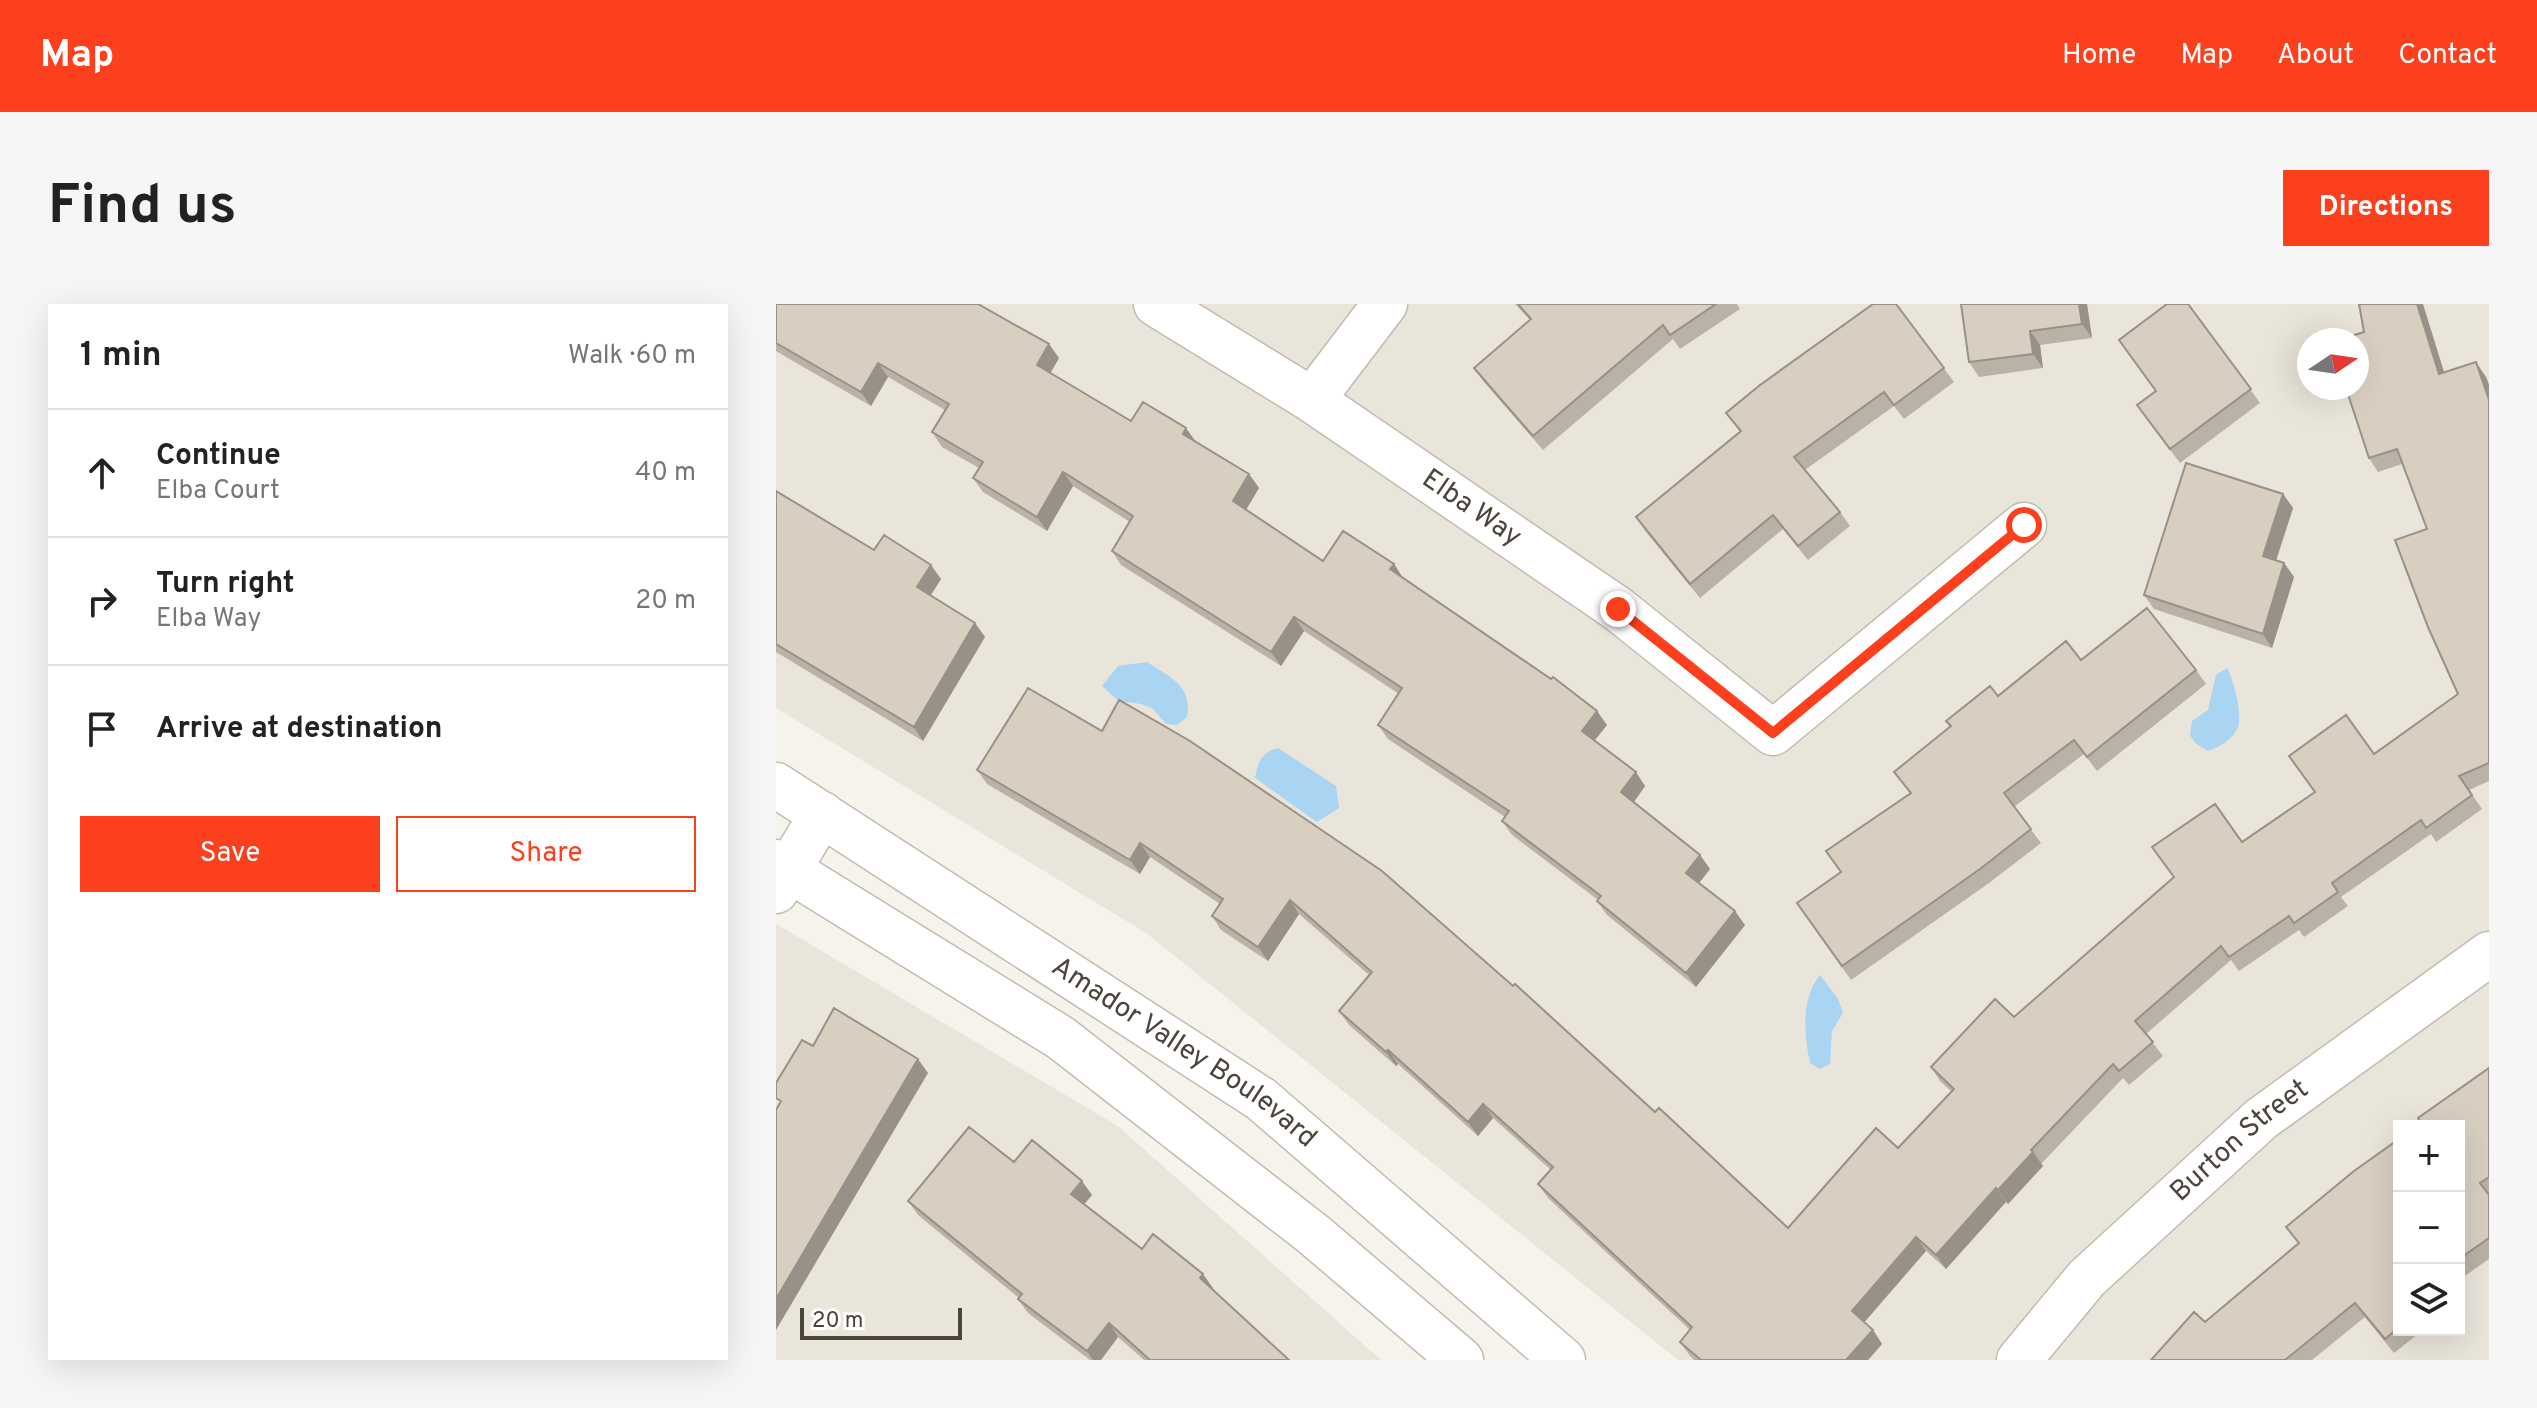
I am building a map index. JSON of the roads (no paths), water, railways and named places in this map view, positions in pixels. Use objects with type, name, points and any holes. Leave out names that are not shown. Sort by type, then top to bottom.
[{"type":"street","name":"Elba Way","points":[[1156,304],[1312,400],[1618,609],[1773,733],[2024,525]]},
{"type":"street","points":[[1312,400],[1385,304]]},
{"type":"street","name":"Amador Valley Boulevard","points":[[776,785],[1261,1099],[1563,1360]]},
{"type":"street","points":[[780,874],[822,814]]},
{"type":"street","name":"Amador Valley Boulevard","points":[[780,874],[1061,1038],[1313,1234],[1461,1360]]},
{"type":"street","name":"Burton Street","points":[[2019,1360],[2087,1278],[2261,1119],[2489,954]]},
{"type":"water","points":[[1147,662],[1178,684],[1187,697],[1187,717],[1177,725],[1166,724],[1152,708],[1119,701],[1102,686],[1118,666]]},
{"type":"water","points":[[2227,668],[2238,706],[2238,727],[2226,742],[2208,751],[2195,743],[2190,735],[2192,721],[2208,710],[2216,675]]},
{"type":"water","points":[[1278,748],[1336,786],[1339,808],[1317,822],[1255,778],[1261,758]]},
{"type":"water","points":[[1820,975],[1838,999],[1843,1013],[1832,1031],[1830,1064],[1820,1069],[1810,1063],[1806,1029],[1807,1006]]}]
